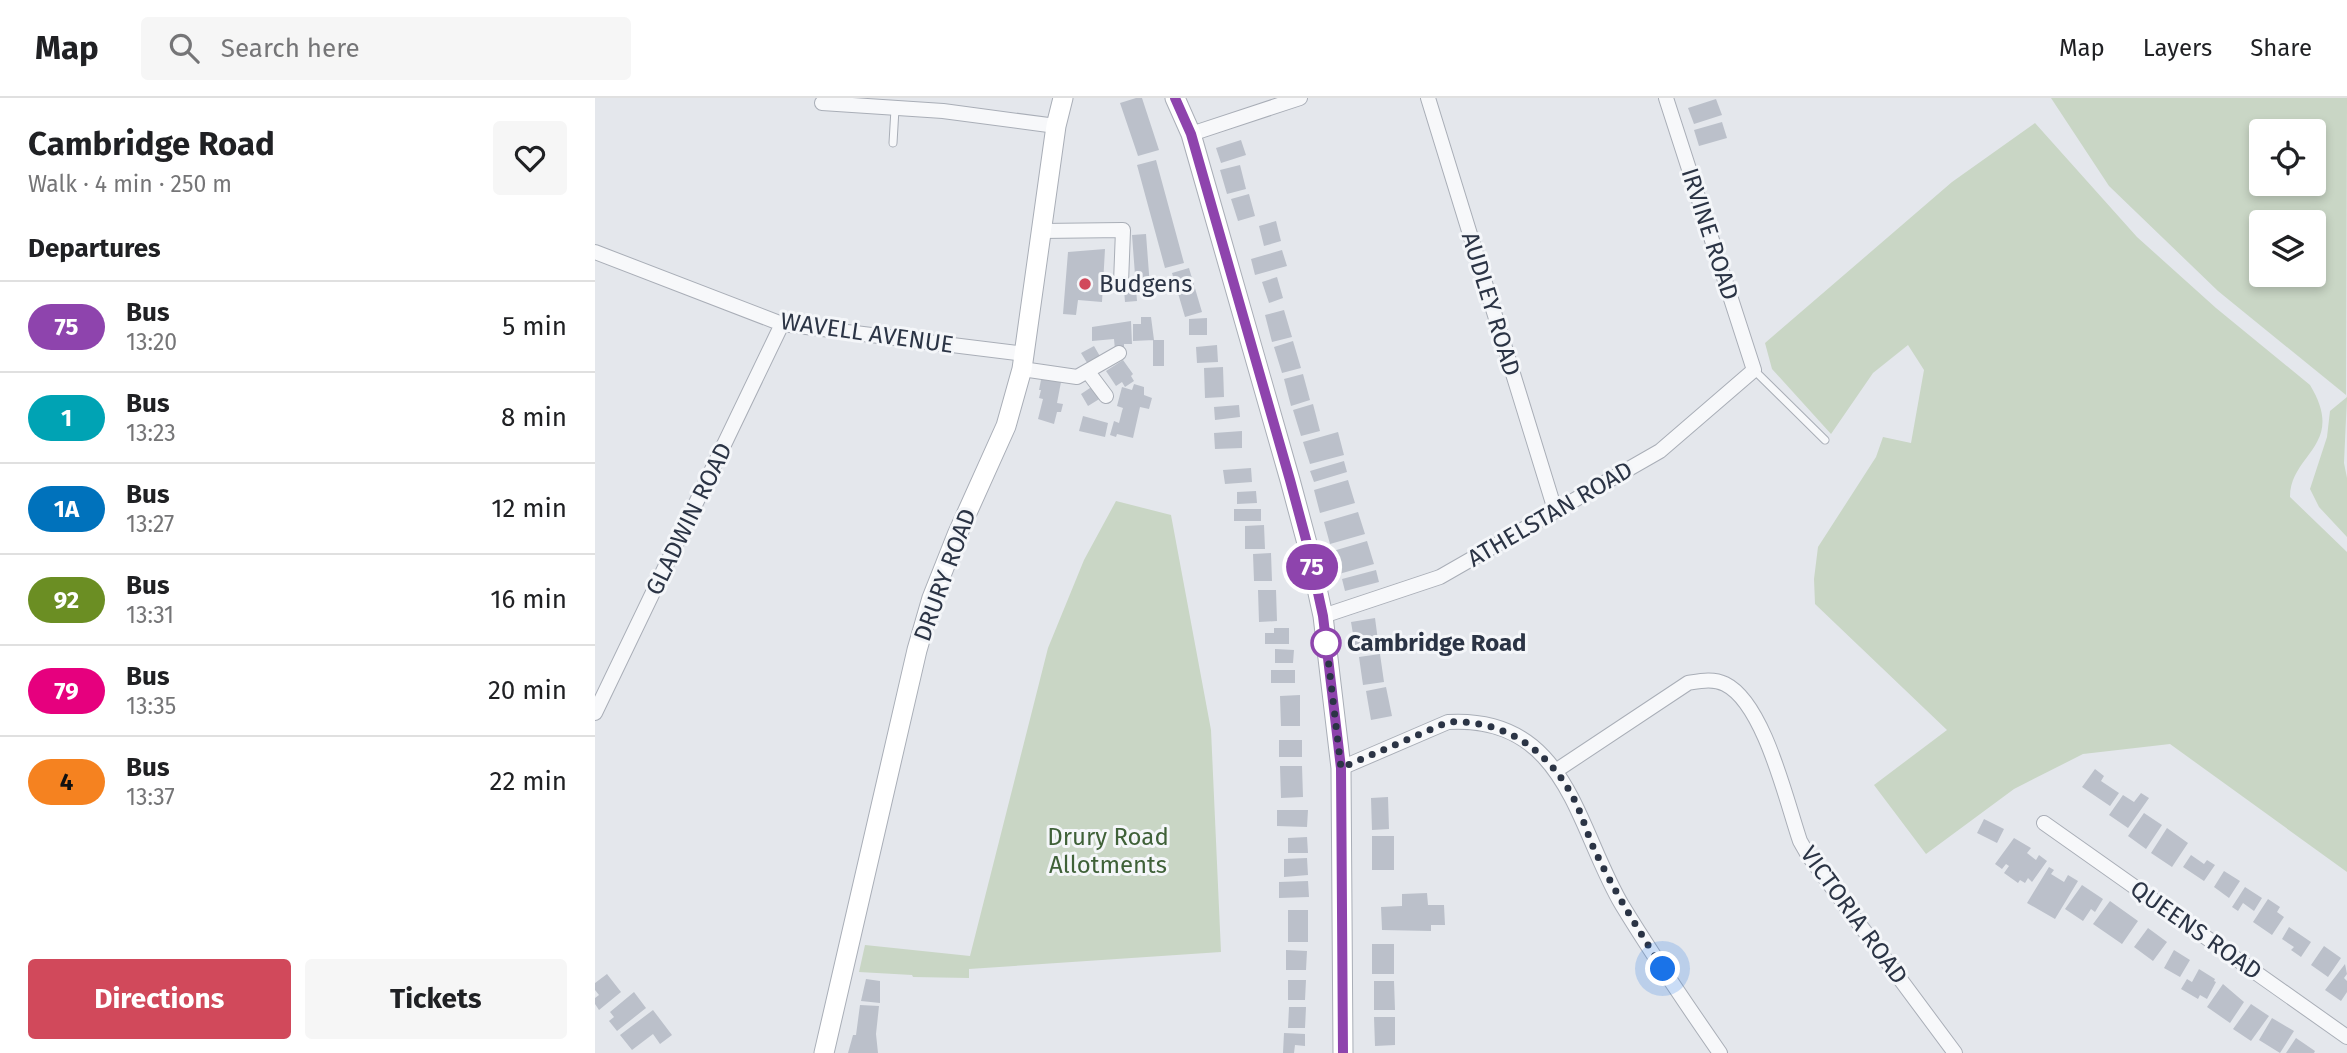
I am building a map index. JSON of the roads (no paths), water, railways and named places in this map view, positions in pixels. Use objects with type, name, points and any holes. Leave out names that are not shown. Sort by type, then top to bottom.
[{"type":"main road","name":"DRURY ROAD","points":[[824,1053],[917,650],[957,535],[1006,426],[1024,361],[1056,126],[1063,98]]},
{"type":"main road","points":[[1175,98],[1191,134],[1290,480],[1323,616],[1341,768],[1343,1053]]},
{"type":"street","points":[[1191,134],[1300,98]]},
{"type":"street","name":"AUDLEY ROAD","points":[[1428,98],[1555,510]]},
{"type":"street","name":"IRVINE ROAD","points":[[1666,98],[1754,370]]},
{"type":"street","points":[[823,103],[943,111],[1056,126]]},
{"type":"street","points":[[1042,231],[1123,230],[1121,283]]},
{"type":"street","name":"WAVELL AVENUE","points":[[595,252],[782,324],[1024,361],[1077,377],[1088,372]]},
{"type":"street","name":"GLADWIN ROAD","points":[[595,713],[782,324]]},
{"type":"street","points":[[1106,396],[1088,372],[1119,353]]},
{"type":"street","name":"ATHELSTAN ROAD","points":[[1323,616],[1440,577],[1660,451],[1754,370]]},
{"type":"street","name":"VICTORIA ROAD","points":[[1557,770],[1688,683],[1707,680],[1723,682],[1736,691],[1747,703],[1765,735],[1800,841],[1808,855],[1955,1053]]},
{"type":"street","points":[[1341,768],[1448,722],[1464,721],[1487,725],[1509,732],[1527,742],[1557,770],[1576,803],[1597,855],[1621,903],[1720,1053]]},
{"type":"street","name":"QUEENS ROAD","points":[[2044,823],[2347,1037]]},
{"type":"lane","points":[[893,143],[895,108]]},
{"type":"lane","points":[[1754,370],[1825,440]]},
{"type":"place","name":"Budgens","points":[[1085,284]]},
{"type":"place","name":"Cambridge Road","points":[[1326,643]]},
{"type":"park label","name":"Drury Road Allotments","points":[[1108,851]]}]
